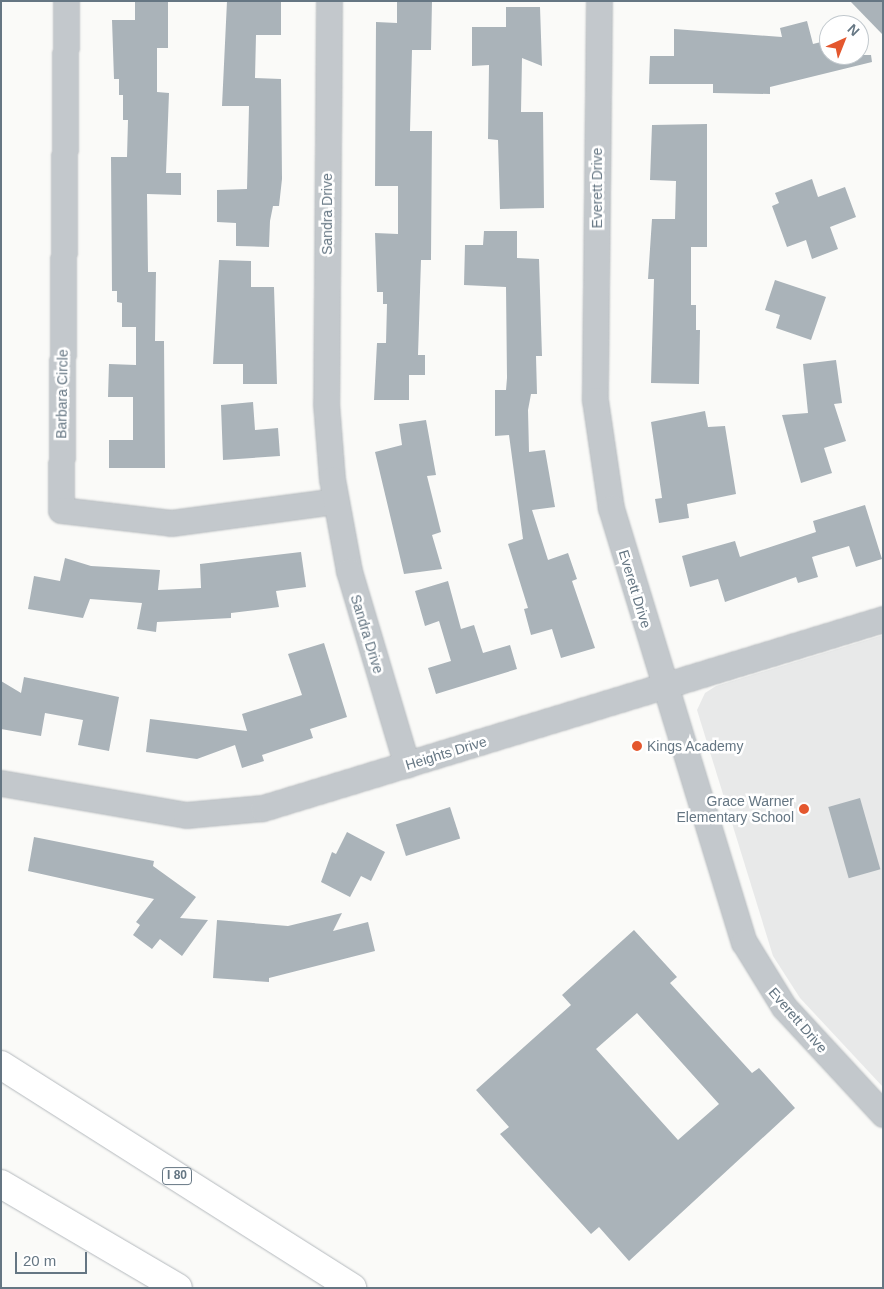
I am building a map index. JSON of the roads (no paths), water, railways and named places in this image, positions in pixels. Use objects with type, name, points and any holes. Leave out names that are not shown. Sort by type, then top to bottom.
[{"type":"highway","name":"I 80","points":[[1,1065],[352,1288]]},
{"type":"highway","points":[[1,1184],[178,1288]]},
{"type":"highway","points":[[1,1204],[152,1288]]},
{"type":"street","name":"Barbara Circle","points":[[66,1],[61,510],[171,523],[335,501]]},
{"type":"street","name":"Sandra Drive","points":[[329,1],[328,428],[335,501],[351,580],[407,765]]},
{"type":"street","name":"Everett Drive","points":[[599,1],[595,400],[599,444],[611,508],[744,942],[761,975],[784,1007],[883,1114]]},
{"type":"street","name":"Heights Drive","points":[[1,783],[152,811],[224,815],[264,808],[883,619]]},
{"type":"place","name":"Kings Academy","points":[[637,746]]},
{"type":"place","name":"Grace Warner Elementary School","points":[[804,809]]}]
